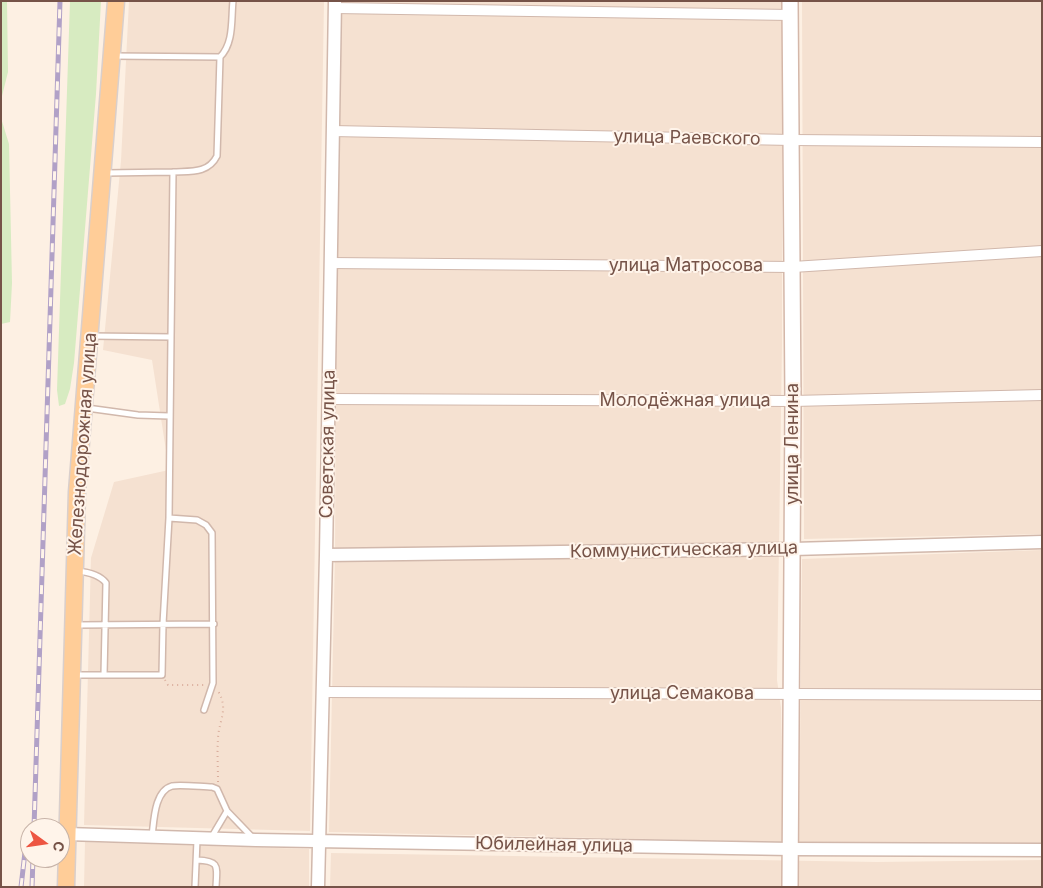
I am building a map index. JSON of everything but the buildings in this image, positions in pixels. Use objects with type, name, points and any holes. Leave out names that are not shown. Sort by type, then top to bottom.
[{"type":"main road","name":"Железнодорожная улица","points":[[67,818],[77,492],[104,173],[116,1]]},
{"type":"main road","name":"улица Ленина","points":[[790,8],[793,402],[790,887]]},
{"type":"main road","name":"Железнодорожная улица","points":[[66,868],[66,887]]},
{"type":"street","points":[[335,5],[790,8]]},
{"type":"street","name":"Советская улица","points":[[318,887],[326,555],[335,5]]},
{"type":"street","name":"улица Раевского","points":[[332,132],[792,140],[1042,142]]},
{"type":"street","name":"улица Матросова","points":[[330,263],[792,266],[1042,251]]},
{"type":"street","name":"Молодёжная улица","points":[[329,399],[793,402],[1042,395]]},
{"type":"street","name":"Коммунистическая улица","points":[[326,555],[792,549],[1042,542]]},
{"type":"street","name":"улица Семакова","points":[[323,692],[1042,695]]},
{"type":"street","name":"Юбилейная улица","points":[[70,834],[256,840],[791,849],[1042,850]]},
{"type":"lane","points":[[104,173],[199,171],[206,169],[214,162],[217,156],[220,57],[225,52],[230,39],[233,1]]},
{"type":"lane","points":[[113,56],[220,57]]},
{"type":"lane","points":[[71,675],[162,675],[168,518],[173,172]]},
{"type":"lane","points":[[90,336],[171,337]]},
{"type":"lane","points":[[84,408],[138,415],[169,416]]},
{"type":"lane","points":[[168,518],[197,520],[206,525],[212,534],[213,684],[204,710]]},
{"type":"lane","points":[[74,571],[85,571],[103,578],[106,584],[104,675]]},
{"type":"lane","points":[[72,625],[214,624]]},
{"type":"lane","points":[[152,836],[159,798],[172,786],[212,787],[217,789],[227,811],[256,840]]},
{"type":"lane","points":[[211,838],[227,811]]},
{"type":"lane","points":[[195,887],[198,838]]},
{"type":"lane","points":[[196,860],[215,863],[217,868],[216,887]]},
{"type":"path","points":[[162,675],[168,685],[213,684],[223,699],[223,717],[218,736],[218,784]]},
{"type":"shaded area","points":[[129,1],[324,1],[310,831],[84,825],[91,558],[114,482],[169,470],[152,360],[103,350],[121,161]]},
{"type":"shaded area","points":[[342,1],[782,1],[782,344],[777,680],[781,708],[784,842],[329,832],[335,555],[337,132]]},
{"type":"shaded area","points":[[802,1],[1042,1],[1042,534],[804,539]]},
{"type":"shaded area","points":[[1042,550],[1042,843],[996,845],[799,843],[802,559]]},
{"type":"shaded area","points":[[85,842],[309,849],[309,887],[84,887]]},
{"type":"shaded area","points":[[331,853],[877,862],[1042,860],[1042,887],[330,887]]},
{"type":"green space","points":[[1,1],[7,1],[8,72],[1,100]]},
{"type":"green space","points":[[70,1],[101,1],[96,94],[74,363],[70,389],[65,404],[59,406],[57,390]]},
{"type":"green space","points":[[1,118],[9,144],[12,283],[10,322],[1,324]]},
{"type":"railway","points":[[34,818],[60,1]]},
{"type":"railway","points":[[21,887],[23,868]]},
{"type":"railway","points":[[32,887],[33,868]]}]
